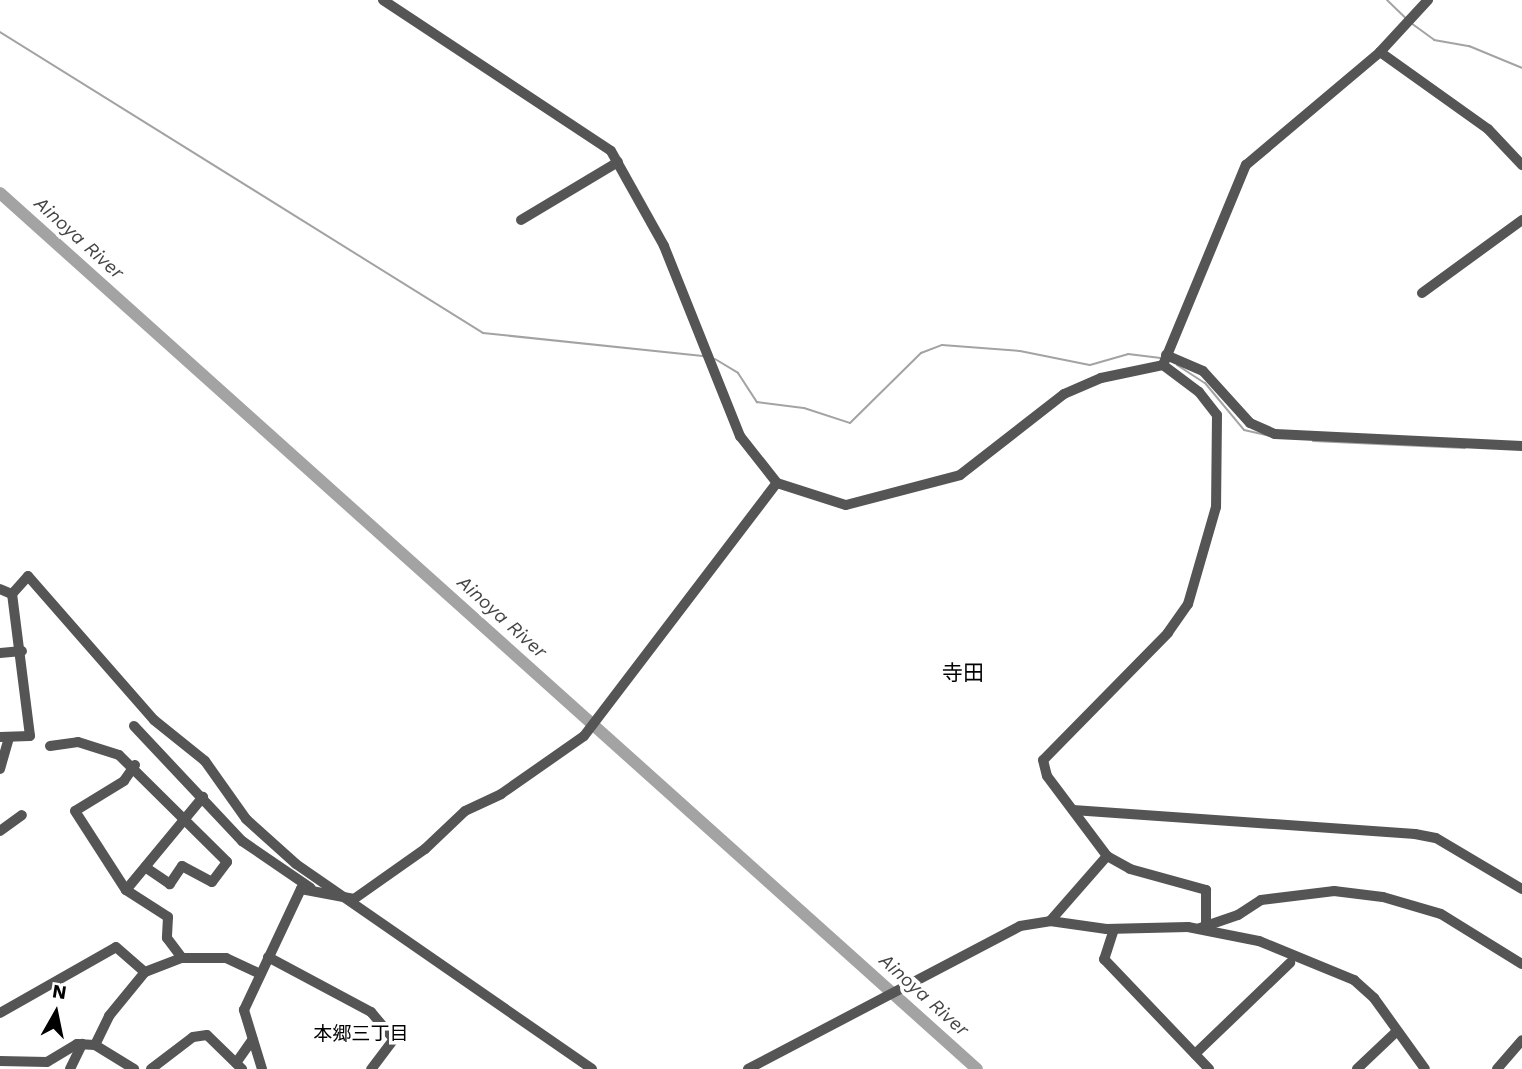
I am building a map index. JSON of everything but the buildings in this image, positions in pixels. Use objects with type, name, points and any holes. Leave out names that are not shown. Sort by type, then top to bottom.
[{"type":"street","points":[[383,0],[611,151],[664,246],[705,355],[740,436],[777,483],[846,505],[960,475],[1064,394],[1101,378],[1165,360],[1203,371],[1250,423],[1275,434],[1522,446]]},
{"type":"street","points":[[1165,360],[1246,165],[1380,52],[1428,0]]},
{"type":"street","points":[[1380,52],[1488,129],[1522,165]]},
{"type":"street","points":[[521,219],[618,162]]},
{"type":"street","points":[[1422,293],[1522,220]]},
{"type":"street","points":[[1165,360],[1199,392],[1217,415],[1216,507],[1203,567],[1168,633],[1043,760],[1047,776],[1107,856],[1130,869],[1206,890],[1202,927]]},
{"type":"street","points":[[262,1069],[244,1010],[301,889],[354,900],[425,849],[465,811],[521,781],[589,732],[603,717],[777,483]]},
{"type":"street","points":[[12,594],[28,576],[154,720],[205,761],[254,828],[296,864],[354,900],[592,1069]]},
{"type":"street","points":[[0,589],[12,594]]},
{"type":"street","points":[[0,769],[5,737],[30,736],[22,651],[12,594]]},
{"type":"street","points":[[0,653],[22,651]]},
{"type":"street","points":[[134,726],[242,841],[327,896]]},
{"type":"street","points":[[50,746],[78,742],[135,765],[227,862],[212,882],[182,866],[170,884],[145,867]]},
{"type":"street","points":[[135,765],[124,781],[75,811],[126,890],[168,917],[167,938],[182,958]]},
{"type":"street","points":[[126,890],[184,815],[202,797]]},
{"type":"street","points":[[1073,810],[1415,834],[1436,838],[1522,889]]},
{"type":"street","points":[[0,831],[22,815]]},
{"type":"street","points":[[1050,921],[1107,856]]},
{"type":"street","points":[[1202,927],[1261,900],[1334,891],[1383,897],[1441,914],[1522,964]]},
{"type":"street","points":[[751,1069],[900,986],[1020,926],[1050,921],[1114,929],[1202,927],[1259,941],[1354,980],[1425,1069]]},
{"type":"street","points":[[1114,929],[1104,960],[1209,1069]]},
{"type":"street","points":[[0,1013],[116,947],[145,972]]},
{"type":"street","points":[[268,957],[371,1012],[394,1039],[371,1069]]},
{"type":"street","points":[[95,1045],[109,1016],[145,972],[182,958],[226,958],[261,974]]},
{"type":"street","points":[[1195,1054],[1290,963]]},
{"type":"street","points":[[1357,1069],[1397,1031]]},
{"type":"street","points":[[151,1069],[193,1037],[207,1035],[239,1066],[253,1039]]},
{"type":"street","points":[[1497,1069],[1522,1040]]},
{"type":"street","points":[[70,1069],[82,1044]]},
{"type":"street","points":[[0,1061],[47,1062],[82,1044],[95,1045],[134,1069]]},
{"type":"waterway","points":[[1387,0],[1407,19]]},
{"type":"waterway","points":[[1411,23],[1434,40],[1469,46],[1522,68]]},
{"type":"waterway","points":[[0,32],[483,333],[703,356]]},
{"type":"waterway","name":"Ainoya River","points":[[0,193],[977,1069]]},
{"type":"waterway","points":[[715,359],[738,373],[757,402],[804,408],[850,423],[921,353],[942,345],[1020,351],[1090,365],[1128,354],[1163,358]]},
{"type":"waterway","points":[[1177,365],[1205,383],[1244,430],[1269,436]]},
{"type":"waterway","points":[[1313,441],[1465,448]]},
{"type":"district","name":"寺田","points":[[963,673]]},
{"type":"district","name":"本郷三丁目","points":[[361,1034]]}]
